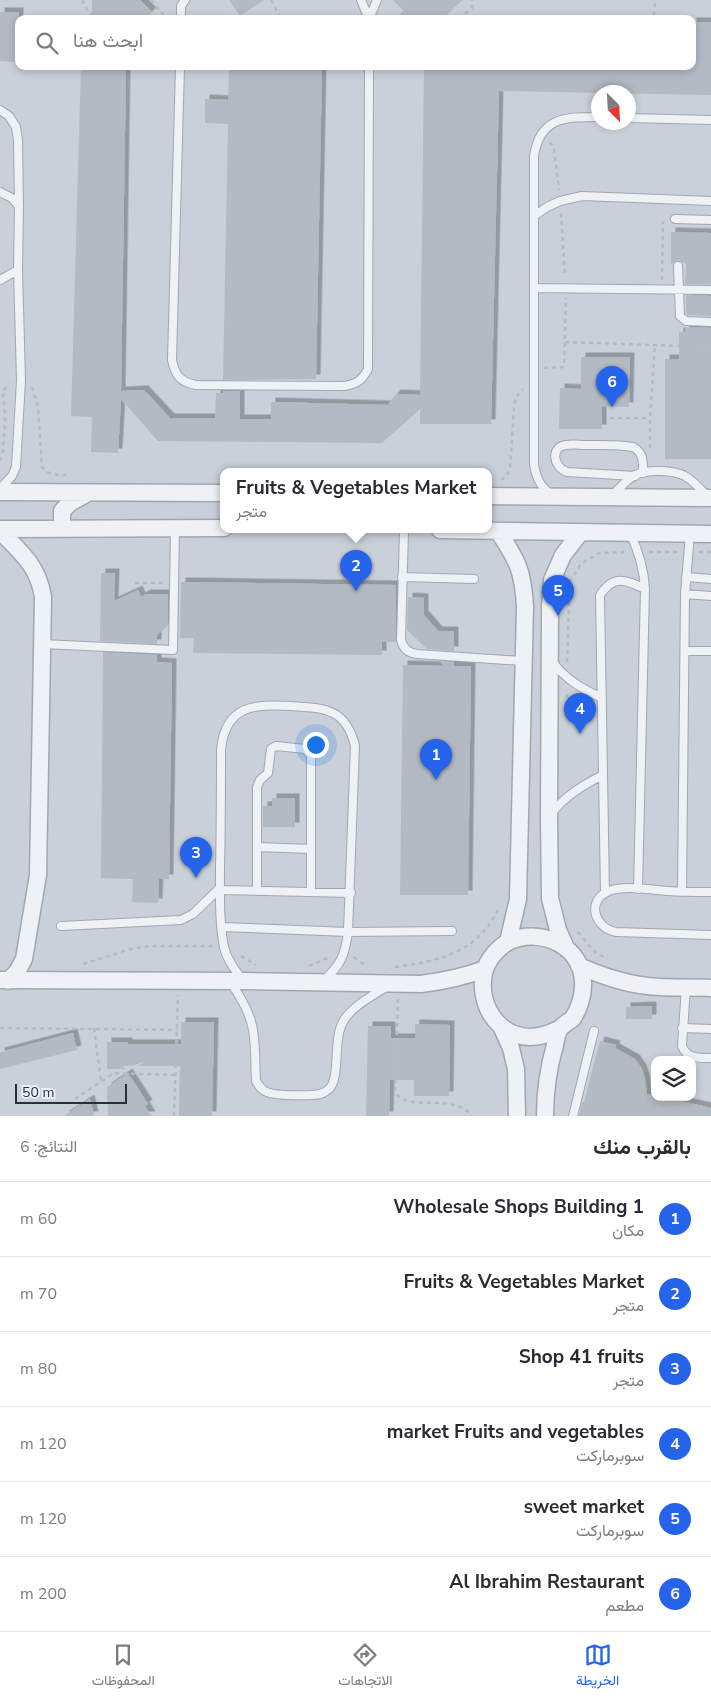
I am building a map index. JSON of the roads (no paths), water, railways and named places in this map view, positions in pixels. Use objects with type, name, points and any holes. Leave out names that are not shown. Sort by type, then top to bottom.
[{"type":"street","points":[[0,491],[220,493]]},
{"type":"street","points":[[66,528],[61,517],[62,511],[70,503],[90,492]]},
{"type":"street","points":[[492,496],[710,498]]},
{"type":"street","points":[[0,530],[220,528]]},
{"type":"street","points":[[0,530],[34,568],[40,582],[43,597],[37,884],[24,959],[17,972],[4,981]]},
{"type":"street","points":[[492,531],[711,534]]},
{"type":"street","points":[[498,531],[515,556],[524,580],[525,606],[518,900],[508,942]]},
{"type":"street","points":[[566,948],[553,940],[538,936],[523,937],[508,942],[494,953],[485,969],[482,984],[484,1000],[490,1014],[501,1026],[514,1034],[529,1037],[545,1036],[559,1030],[573,1018],[581,1002],[584,984],[580,966],[566,948],[558,930],[550,898],[549,818],[550,607],[552,580],[563,555],[580,533]]},
{"type":"street","points":[[580,966],[605,977],[631,984],[659,987],[711,988]]},
{"type":"street","points":[[4,981],[237,981],[394,984],[443,982],[485,969]]},
{"type":"street","points":[[501,1026],[511,1048],[516,1069],[517,1116]]},
{"type":"street","points":[[545,1116],[548,1070],[559,1030]]},
{"type":"lane","points":[[361,0],[367,15]]},
{"type":"lane","points":[[371,15],[377,0]]},
{"type":"lane","points":[[181,15],[182,2]]},
{"type":"lane","points":[[180,70],[172,360],[174,371],[179,378],[187,383],[196,384],[344,386],[354,385],[363,379],[368,369],[369,70]]},
{"type":"lane","points":[[0,110],[9,116],[16,127],[18,140],[20,206],[18,270],[21,380],[16,466],[12,476],[0,491]]},
{"type":"lane","points":[[555,497],[546,491],[536,474],[533,368],[534,156],[536,143],[542,131],[557,120],[591,117]]},
{"type":"lane","points":[[636,118],[711,120]]},
{"type":"lane","points":[[0,192],[12,198],[20,206]]},
{"type":"lane","points":[[534,216],[560,201],[582,196],[711,201]]},
{"type":"lane","points":[[675,219],[711,220]]},
{"type":"lane","points":[[678,266],[680,316],[682,319],[690,322],[711,322]]},
{"type":"lane","points":[[0,280],[18,270]]},
{"type":"lane","points":[[534,288],[711,290]]},
{"type":"lane","points":[[643,474],[642,454],[633,446],[567,444],[557,450],[555,456],[558,466],[567,472],[643,474],[678,473],[687,478],[710,498]]},
{"type":"lane","points":[[610,498],[623,484],[643,474]]},
{"type":"lane","points":[[42,644],[173,650],[176,528]]},
{"type":"lane","points":[[404,533],[402,645],[411,653],[523,661]]},
{"type":"lane","points":[[630,533],[639,552],[645,589],[638,889]]},
{"type":"lane","points":[[682,892],[685,594],[690,534]]},
{"type":"lane","points":[[402,577],[474,579]]},
{"type":"lane","points":[[686,577],[711,579]]},
{"type":"lane","points":[[605,893],[600,595],[606,586],[614,581],[624,580],[645,589]]},
{"type":"lane","points":[[685,594],[711,596]]},
{"type":"lane","points":[[685,651],[711,652]]},
{"type":"lane","points":[[550,657],[567,678],[584,690],[602,698]]},
{"type":"lane","points":[[322,982],[333,972],[345,954],[348,932],[356,761],[352,733],[345,721],[334,713],[322,708],[265,704],[251,706],[238,712],[228,722],[222,735],[220,889],[224,947],[235,971],[254,1032],[256,1081],[260,1087],[266,1092],[273,1094],[322,1094],[333,1084],[337,1042],[339,1031],[344,1021],[351,1012],[394,984]]},
{"type":"lane","points":[[257,890],[257,787],[260,780],[268,773],[272,749],[276,746],[305,749],[311,756],[311,891]]},
{"type":"lane","points":[[549,818],[566,798],[583,784],[603,775]]},
{"type":"lane","points":[[257,847],[311,849]]},
{"type":"lane","points":[[61,926],[181,920],[193,914],[220,889],[351,893]]},
{"type":"lane","points":[[711,892],[638,889],[612,890],[605,893],[599,899],[596,906],[596,913],[602,926],[609,931],[711,935]]},
{"type":"lane","points":[[222,927],[348,932],[452,931]]},
{"type":"lane","points":[[686,987],[682,1028],[684,1052],[690,1056],[711,1058]]},
{"type":"lane","points":[[682,1028],[711,1029]]},
{"type":"lane","points":[[574,1116],[594,1031]]},
{"type":"place","name":"Al Ibrahim Restaurant","points":[[612,407]]},
{"type":"place","name":"Fruits & Vegetables Market","points":[[356,591]]},
{"type":"place","name":"sweet market","points":[[558,616]]},
{"type":"place","name":"market Fruits and vegetables","points":[[580,734]]},
{"type":"place","name":"Wholesale Shops Building 1","points":[[436,780]]},
{"type":"place","name":"Shop 41 fruits","points":[[196,878]]}]
